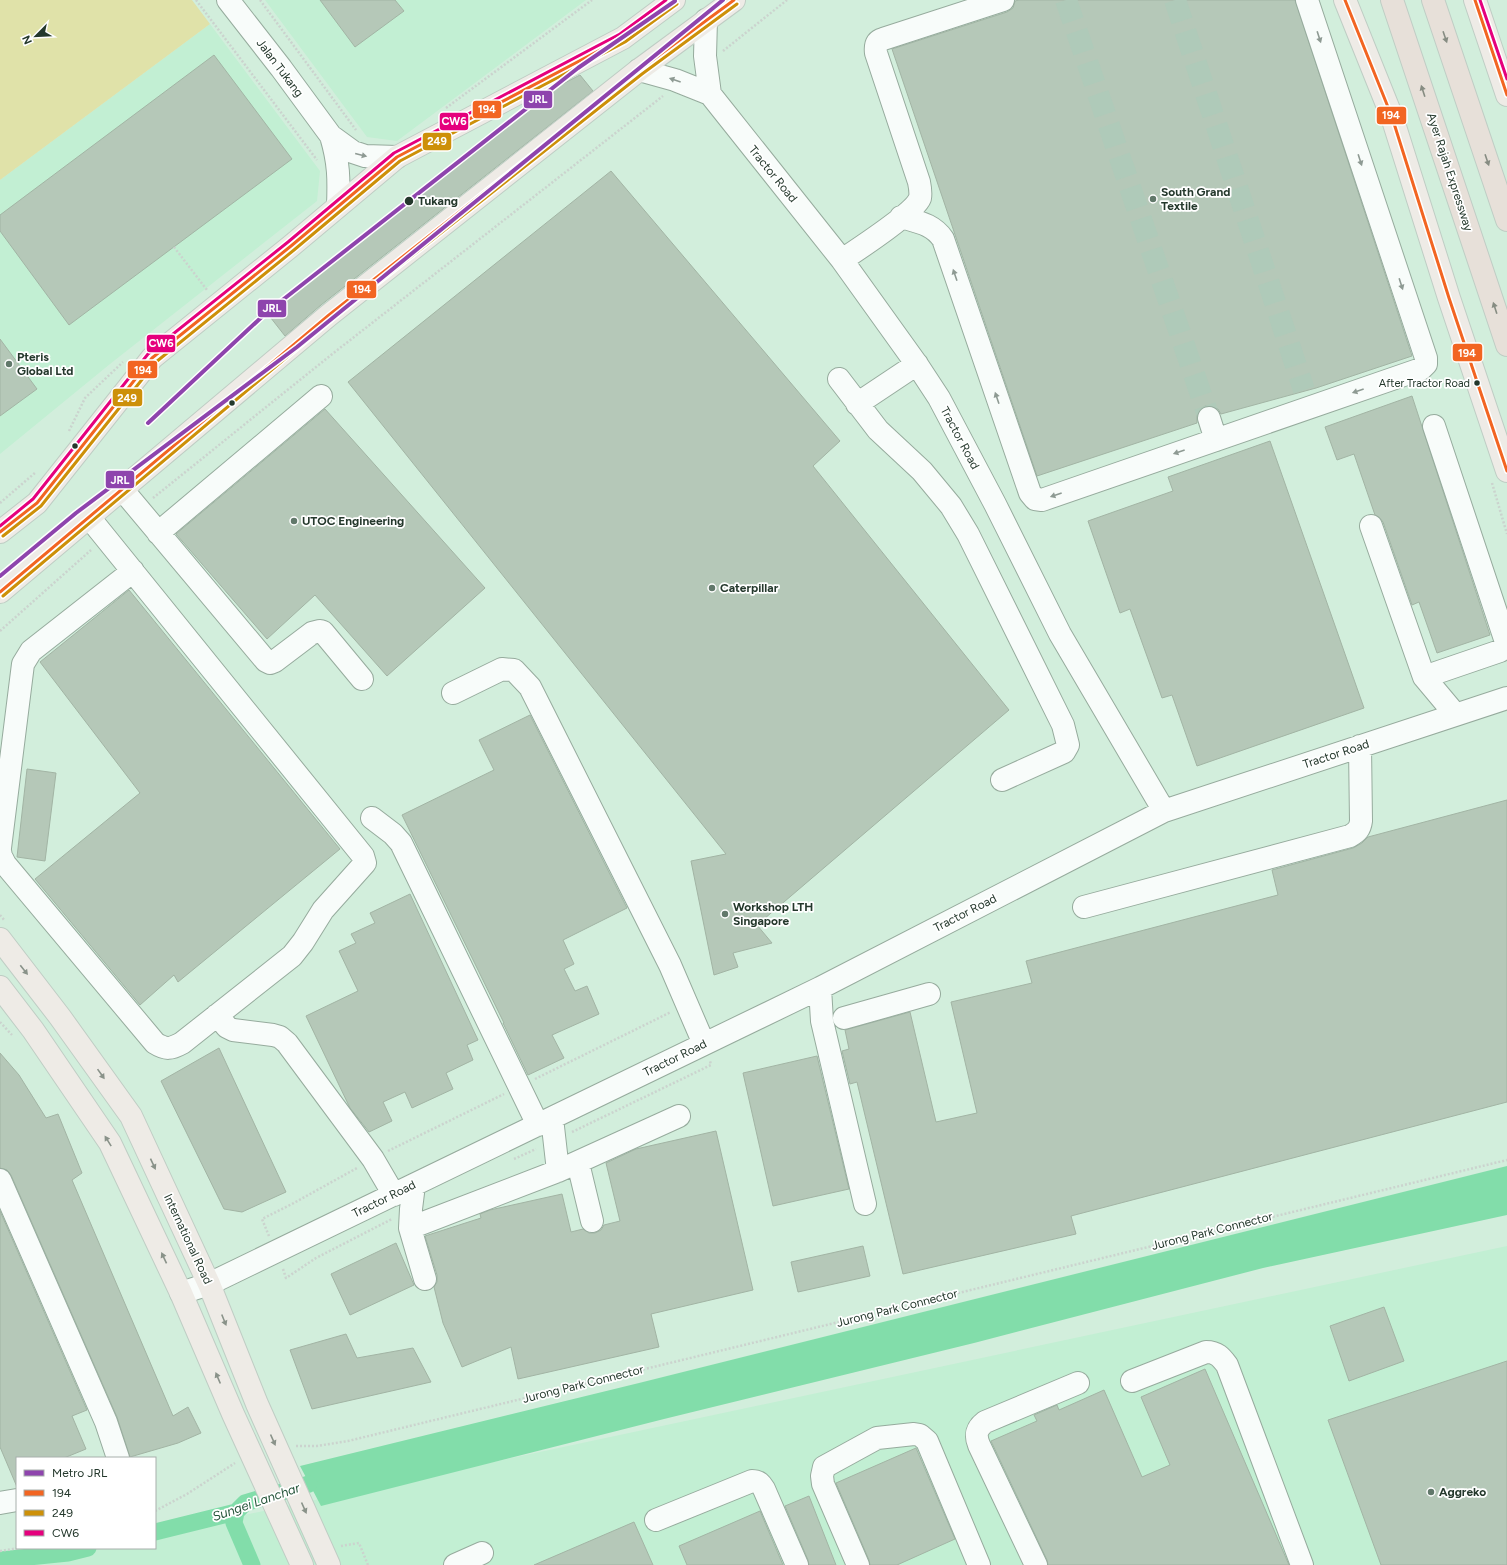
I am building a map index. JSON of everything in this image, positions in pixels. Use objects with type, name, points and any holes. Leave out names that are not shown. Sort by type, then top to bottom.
[{"type":"highway","name":"Ayer Rajah Expressway","points":[[1392,0],[1507,345]]},
{"type":"highway","points":[[1433,0],[1507,220]]},
{"type":"main road","points":[[0,532],[37,503],[152,358],[397,157],[624,38],[674,0]]},
{"type":"main road","points":[[0,592],[121,488],[328,315],[639,70],[734,0]]},
{"type":"main road","points":[[1345,0],[1392,118],[1449,298],[1507,471]]},
{"type":"main road","points":[[1475,0],[1507,95]]},
{"type":"main road","name":"International Road","points":[[0,939],[60,1017],[131,1116],[209,1284],[257,1404],[288,1453],[329,1544],[330,1565]]},
{"type":"main road","points":[[0,987],[33,1030],[110,1143],[181,1293],[233,1414],[298,1556]]},
{"type":"street","name":"Jalan Tukang","points":[[228,0],[331,136],[353,152],[365,156],[397,157]]},
{"type":"street","points":[[842,260],[901,217],[917,202],[920,197],[920,189],[876,53],[876,43],[883,39],[1003,0]]},
{"type":"street","points":[[901,217],[932,227],[939,232],[943,239],[1032,496],[1035,499],[1042,500],[1216,440],[1307,399],[1418,371],[1424,367],[1426,358],[1307,0]]},
{"type":"street","name":"Tractor Road","points":[[706,20],[704,56],[710,94],[842,260],[917,364],[939,398],[992,496],[1060,634],[1164,811]]},
{"type":"street","name":"Tractor Road","points":[[639,70],[675,80],[710,94]]},
{"type":"street","name":"Jalan Tukang","points":[[331,136],[337,156],[339,175],[338,206]]},
{"type":"street","points":[[857,404],[917,364]]},
{"type":"street","points":[[839,379],[878,430],[922,471],[951,506],[968,534],[1063,725],[1068,745],[1064,752],[1002,780]]},
{"type":"street","points":[[158,532],[321,396]]},
{"type":"street","points":[[1209,418],[1216,440]]},
{"type":"street","points":[[1424,677],[1500,651],[1506,646],[1506,642],[1434,426]]},
{"type":"street","points":[[121,488],[266,661],[272,663],[312,632],[320,631],[323,632],[362,679]]},
{"type":"street","points":[[88,516],[105,538],[133,571],[363,856],[365,863],[323,910],[303,942],[292,956],[182,1043],[170,1049],[162,1048],[155,1043],[5,864],[0,850],[23,664],[26,656],[133,571]]},
{"type":"street","points":[[1371,526],[1424,677],[1455,714]]},
{"type":"street","points":[[452,693],[502,669],[514,670],[530,687],[670,965],[704,1044]]},
{"type":"street","name":"Tractor Road","points":[[181,1293],[209,1284],[820,988],[1164,811],[1507,698]]},
{"type":"street","points":[[1084,907],[1350,836],[1360,828],[1360,746]]},
{"type":"street","points":[[372,818],[393,834],[401,843],[520,1086],[545,1121],[568,1167],[592,1221]]},
{"type":"street","points":[[820,988],[822,1021],[865,1204]]},
{"type":"street","points":[[844,1018],[929,994]]},
{"type":"street","points":[[217,1015],[227,1027],[233,1030],[280,1036],[287,1043],[373,1159],[394,1195]]},
{"type":"street","points":[[410,1228],[568,1167],[679,1116]]},
{"type":"street","points":[[0,1180],[106,1422],[118,1457]]},
{"type":"street","points":[[414,1185],[410,1228],[425,1279]]},
{"type":"street","points":[[1132,1381],[1206,1352],[1213,1352],[1220,1357],[1227,1365],[1302,1565]]},
{"type":"street","points":[[1036,1565],[979,1445],[976,1437],[976,1431],[985,1422],[1078,1383]]},
{"type":"street","points":[[858,1565],[823,1484],[822,1476],[824,1467],[877,1438],[914,1434],[920,1435],[927,1441],[979,1565]]},
{"type":"street","points":[[656,1520],[752,1481],[756,1481],[760,1483],[764,1489],[797,1565]]},
{"type":"street","points":[[0,1503],[16,1500]]},
{"type":"street","points":[[455,1565],[482,1553]]},
{"type":"path","points":[[196,0],[320,165]]},
{"type":"path","points":[[260,0],[360,136]]},
{"type":"path","points":[[442,112],[592,0]]},
{"type":"path","points":[[718,55],[787,0]]},
{"type":"path","points":[[138,509],[331,355],[663,96]]},
{"type":"path","points":[[174,247],[211,295]]},
{"type":"path","points":[[0,631],[105,538]]},
{"type":"path","points":[[271,1240],[262,1219],[373,1159],[686,1004]]},
{"type":"path","points":[[0,1022],[9,1033]]},
{"type":"path","name":"Jurong Park Connector","points":[[288,1453],[356,1440],[1507,1160]]},
{"type":"path","points":[[156,1510],[187,1494],[236,1462]]},
{"type":"path","points":[[329,1544],[359,1543],[368,1565]]},
{"type":"path","points":[[0,1551],[16,1548]]},
{"type":"shaded area","points":[[0,0],[192,0],[210,24],[0,180]]},
{"type":"shaded area","points":[[265,0],[586,0],[397,141],[367,137]]},
{"type":"shaded area","points":[[210,24],[320,171],[317,201],[110,364],[0,454],[0,180]]},
{"type":"shaded area","name":"Sungei Lanchar","points":[[1507,1166],[1507,1215],[1263,1268],[974,1343],[664,1419],[321,1506],[300,1466],[639,1383]]},
{"type":"shaded area","points":[[1507,1246],[1507,1565],[0,1565],[0,1559],[62,1554],[84,1549],[156,1549],[156,1534]]},
{"type":"building","points":[[320,0],[395,0],[404,11],[355,47]]},
{"type":"building","name":"South Grand Textile","points":[[1295,0],[1412,356],[1316,388],[1221,414],[1218,409],[1212,406],[1205,406],[1197,415],[1197,423],[1037,476],[892,49],[1007,12],[1013,8],[1015,1]]},
{"type":"building","points":[[214,55],[292,159],[69,325],[0,231],[0,215]]},
{"type":"building","points":[[580,75],[593,91],[321,305],[285,336],[267,313],[545,93]]},
{"type":"building","name":"Caterpillar","points":[[611,171],[840,441],[813,466],[1009,710],[757,925],[772,943],[733,953],[738,967],[714,975],[691,861],[726,854],[348,382]]},
{"type":"building","name":"Pteris Global Ltd","points":[[0,339],[37,389],[0,416]]},
{"type":"building","points":[[1412,396],[1490,635],[1437,653],[1419,602],[1412,605],[1383,522],[1375,515],[1354,454],[1337,460],[1325,427]]},
{"type":"building","name":"UTOC Engineering","points":[[325,409],[485,588],[387,676],[315,595],[267,639],[176,534]]},
{"type":"building","points":[[1270,441],[1364,708],[1197,766],[1172,695],[1162,698],[1130,609],[1120,613],[1088,521],[1173,491],[1168,477]]},
{"type":"building","points":[[129,590],[340,849],[178,982],[174,975],[140,1005],[35,879],[140,793],[40,662]]},
{"type":"building","points":[[530,715],[627,908],[563,940],[574,964],[564,969],[575,991],[587,986],[599,1014],[552,1035],[564,1058],[528,1075],[402,815],[494,770],[479,740]]},
{"type":"building","points":[[27,769],[56,773],[45,861],[17,857]]},
{"type":"building","points":[[1507,800],[1507,1102],[1071,1216],[1076,1234],[903,1274],[857,1082],[850,1084],[842,1051],[849,1049],[845,1030],[910,1012],[936,1122],[977,1113],[951,1002],[1032,983],[1026,961],[1278,895],[1272,870],[1353,848],[1362,843],[1368,837]]},
{"type":"building","points":[[410,894],[478,1040],[467,1045],[473,1060],[446,1073],[453,1089],[412,1108],[405,1092],[383,1102],[392,1121],[369,1132],[350,1108],[306,1016],[358,991],[339,951],[356,943],[351,934],[375,923],[370,913]]},
{"type":"building","points":[[219,1048],[286,1192],[242,1212],[224,1209],[161,1081]]},
{"type":"building","points":[[0,1053],[19,1075],[46,1118],[58,1114],[82,1173],[72,1180],[173,1416],[188,1407],[201,1433],[178,1443],[130,1457],[117,1417],[11,1175],[7,1170],[0,1168]]},
{"type":"building","points":[[817,1056],[849,1189],[773,1206],[743,1073]]},
{"type":"building","points":[[716,1131],[753,1290],[651,1314],[659,1347],[518,1379],[511,1347],[462,1367],[443,1323],[434,1287],[437,1282],[437,1275],[425,1236],[481,1218],[480,1214],[490,1210],[562,1194],[571,1232],[583,1229],[589,1233],[595,1233],[601,1230],[604,1225],[620,1221],[606,1163],[636,1149]]},
{"type":"building","points":[[0,1211],[87,1410],[72,1416],[86,1449],[66,1457],[16,1457],[16,1485],[0,1447]]},
{"type":"building","points":[[396,1243],[414,1285],[350,1315],[331,1274]]},
{"type":"building","points":[[863,1246],[870,1276],[798,1292],[791,1262]]},
{"type":"building","points":[[1384,1307],[1404,1361],[1349,1381],[1330,1326]]},
{"type":"building","points":[[346,1334],[357,1358],[413,1348],[431,1382],[312,1409],[290,1350]]},
{"type":"building","name":"Aggreko","points":[[1507,1361],[1507,1565],[1381,1565],[1328,1420]]},
{"type":"building","points":[[1205,1369],[1289,1565],[1048,1565],[991,1441],[1037,1421],[1034,1415],[1057,1405],[1059,1410],[1104,1390],[1142,1477],[1170,1465],[1141,1397]]},
{"type":"building","points":[[916,1448],[955,1539],[897,1565],[870,1565],[836,1483]]},
{"type":"building","points":[[809,1496],[836,1565],[809,1565],[785,1506]]},
{"type":"building","points":[[760,1511],[783,1565],[687,1565],[679,1546]]},
{"type":"building","points":[[634,1522],[653,1565],[534,1565]]},
{"type":"waterway","name":"Sungei Lanchar","points":[[156,1532],[236,1512],[245,1503],[309,1484]]},
{"type":"waterway","points":[[236,1512],[234,1523],[252,1565]]},
{"type":"waterway","name":"Sungei Lanchar","points":[[0,1560],[68,1553],[84,1549]]},
{"type":"tunnel","points":[[1066,0],[1209,418]]},
{"type":"tunnel","points":[[1175,0],[1304,390]]},
{"type":"metro line","name":"JRL","points":[[0,576],[76,513],[297,347],[723,0]]},
{"type":"metro line","name":"JRL","points":[[148,423],[266,313],[578,68],[675,1]]},
{"type":"transit line","name":"CW6","points":[[0,526],[33,499],[148,354],[288,242],[394,153],[620,34],[666,0]]},
{"type":"transit line","name":"194","points":[[0,532],[37,503],[152,358],[291,246],[397,157],[623,38],[674,0]]},
{"type":"transit line","name":"194","points":[[0,592],[329,315],[639,70],[734,0]]},
{"type":"transit line","name":"194","points":[[1345,0],[1392,117],[1449,298],[1507,471]]},
{"type":"transit line","name":"194","points":[[1475,0],[1507,95]]},
{"type":"transit line","name":"CW6","points":[[1480,0],[1507,79]]},
{"type":"transit line","name":"249","points":[[3,536],[41,506],[156,362],[294,250],[400,161],[625,42],[677,4]]},
{"type":"transit line","name":"249","points":[[3,596],[332,319],[642,74],[737,4]]},
{"type":"place","name":"South Grand Textile","points":[[1153,199]]},
{"type":"place","name":"Tukang","points":[[409,201]]},
{"type":"place","name":"Pteris Global Ltd","points":[[9,364]]},
{"type":"place","name":"After Tractor Road","points":[[1477,383]]},
{"type":"place","name":"UTOC Engineering","points":[[294,521]]},
{"type":"place","name":"Caterpillar","points":[[712,588]]},
{"type":"place","name":"Workshop LTH Singapore","points":[[725,914]]},
{"type":"place","name":"Aggreko","points":[[1431,1492]]}]
